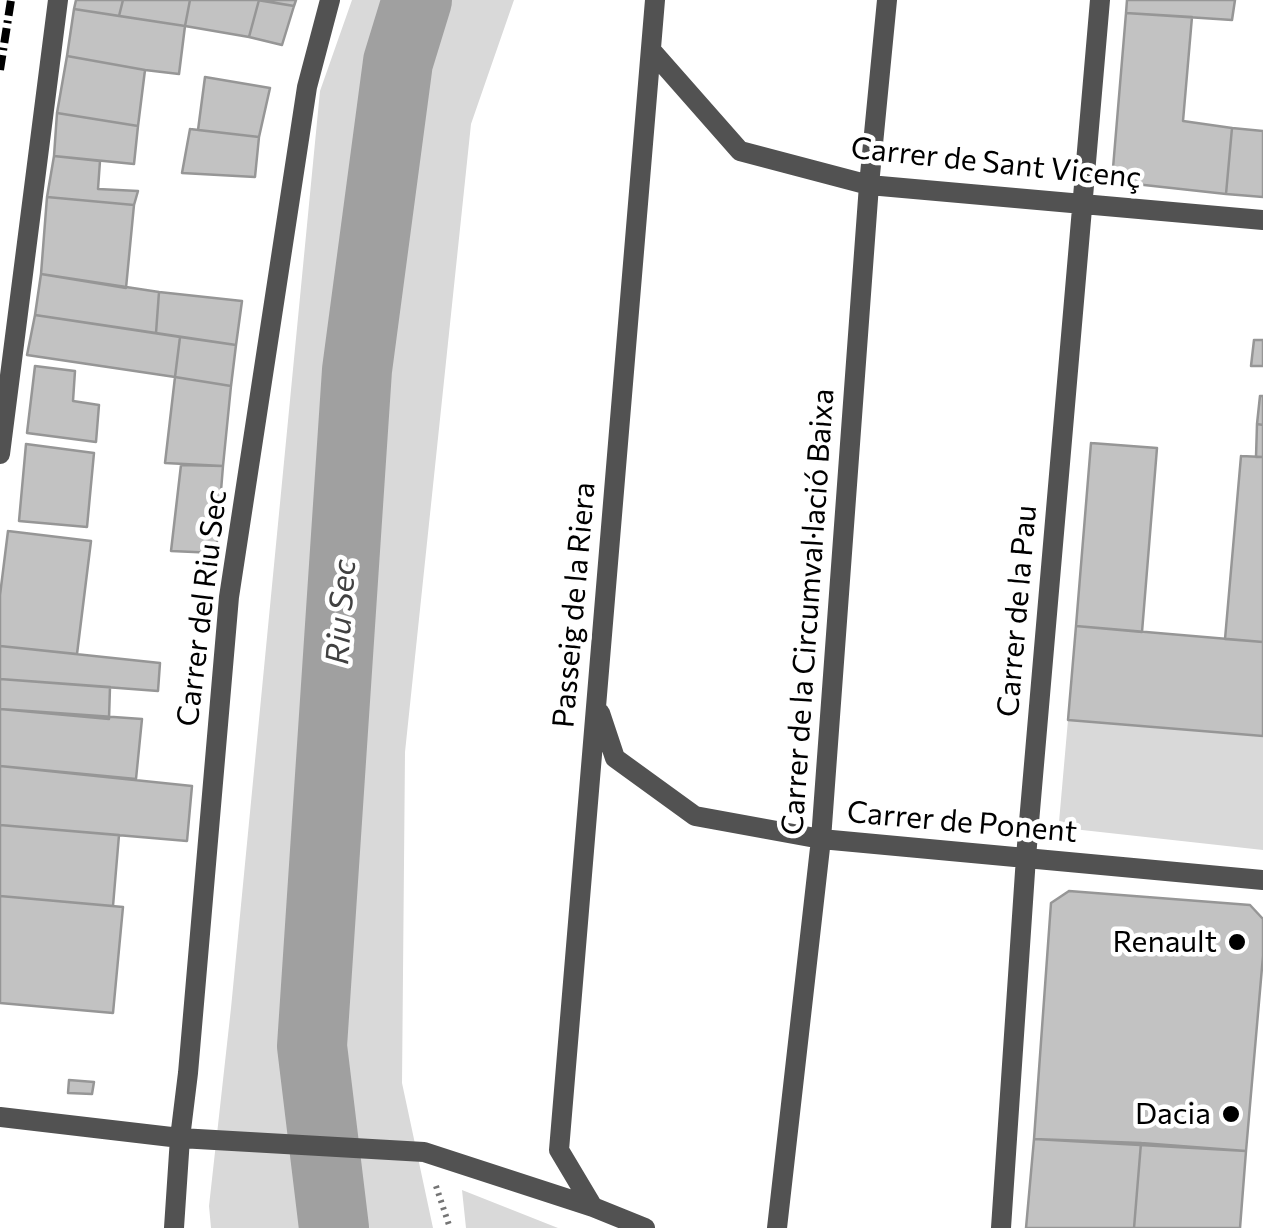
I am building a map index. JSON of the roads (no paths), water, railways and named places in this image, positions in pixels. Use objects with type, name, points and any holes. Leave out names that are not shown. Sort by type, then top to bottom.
[{"type":"street","points":[[0,454],[58,0]]},
{"type":"street","name":"Carrer del Riu Sec","points":[[174,1228],[187,1138],[188,1073],[229,597],[307,87],[330,0]]},
{"type":"street","name":"Passeig de la Riera","points":[[592,1206],[559,1150],[655,0]]},
{"type":"street","name":"Carrer de la Circumval·lació Baixa","points":[[777,1228],[822,839],[887,0]]},
{"type":"street","name":"Carrer de la Pau","points":[[1001,1228],[1026,857],[1100,0]]},
{"type":"street","name":"Carrer de Sant Vicenç","points":[[651,50],[740,151],[870,185],[1263,220]]},
{"type":"street","name":"Carrer de Ponent","points":[[596,702],[616,758],[696,816],[822,839],[1263,880]]},
{"type":"street","points":[[0,1118],[187,1138],[424,1152],[592,1206],[645,1228]]},
{"type":"waterway","name":"Riu Sec","points":[[334,1228],[312,1046],[357,370],[398,62],[417,0]]},
{"type":"railway","points":[[0,70],[11,0]]},
{"type":"place","name":"Renault","points":[[1237,942]]},
{"type":"place","name":"Dacia","points":[[1231,1114]]}]
